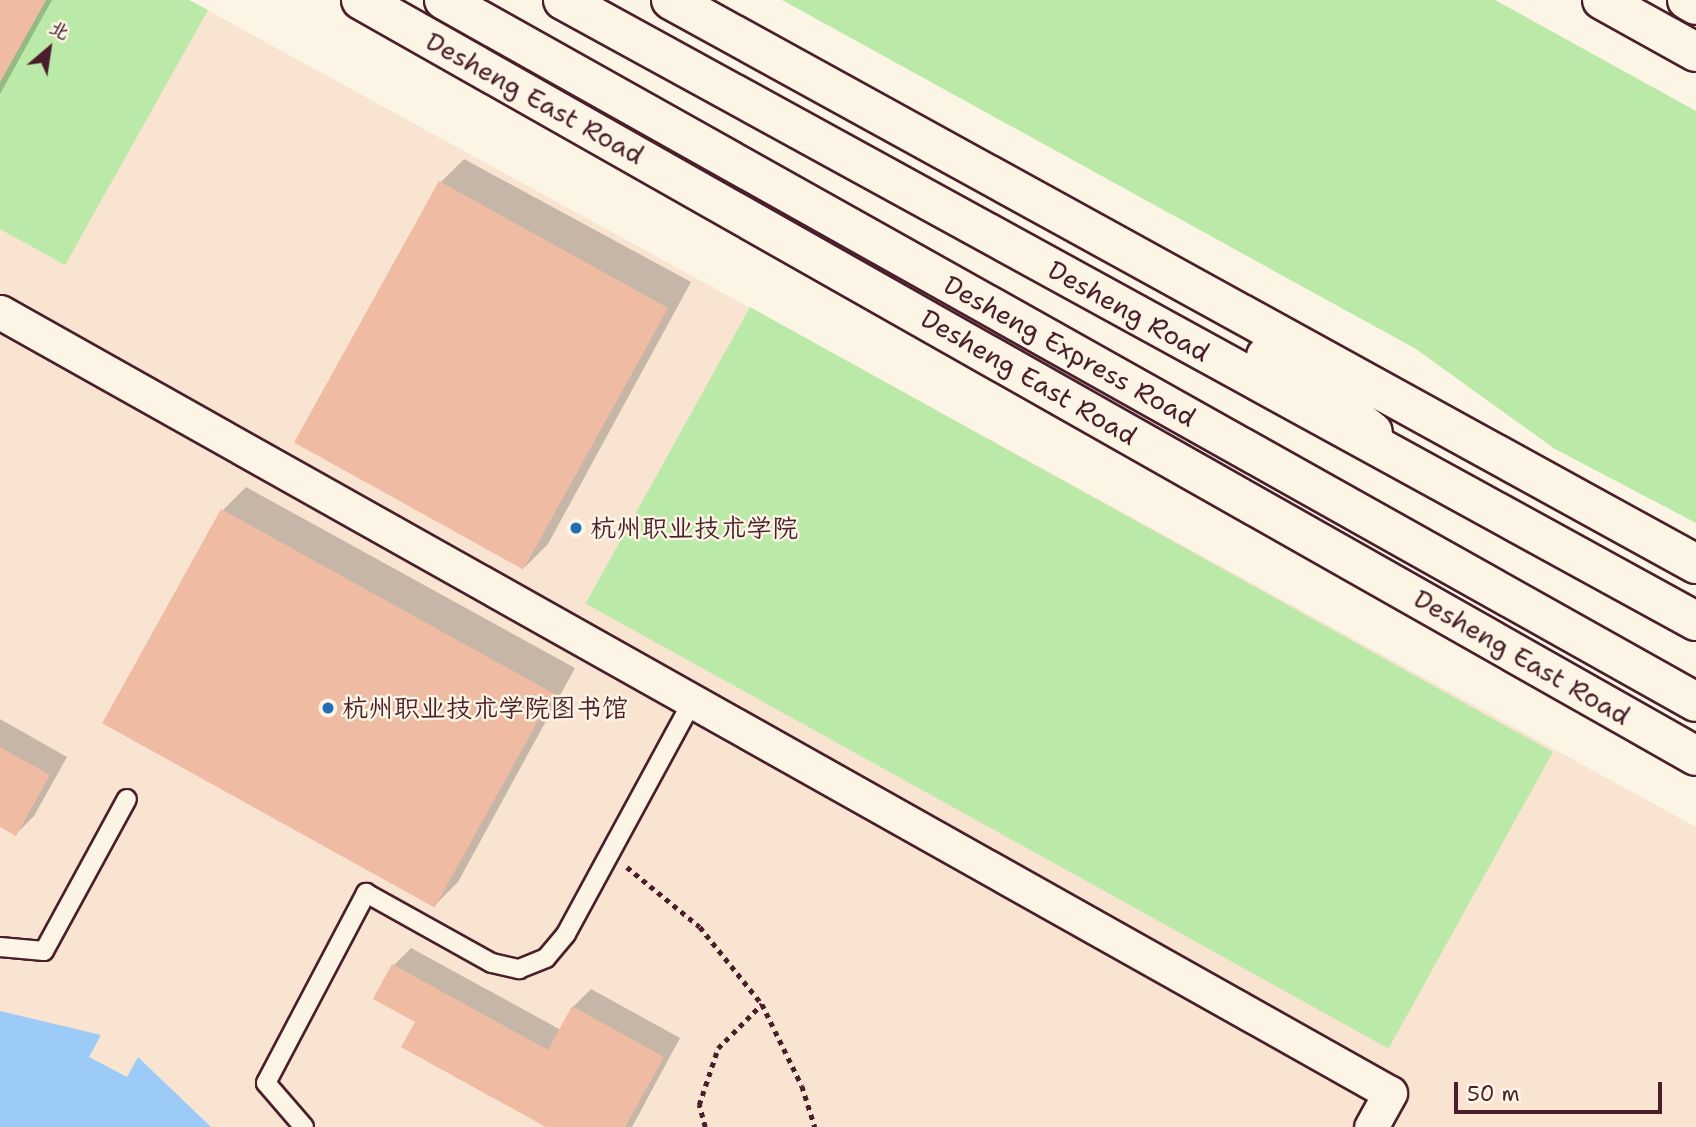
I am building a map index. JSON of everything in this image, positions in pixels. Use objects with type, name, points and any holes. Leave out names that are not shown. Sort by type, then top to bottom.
[{"type":"main road","name":"Desheng East Road","points":[[360,0],[1696,756]]},
{"type":"main road","name":"Desheng Express Road","points":[[444,0],[1696,702]]},
{"type":"main road","name":"Desheng Road","points":[[563,0],[1696,621]]},
{"type":"main road","points":[[671,0],[1696,564]]},
{"type":"main road","points":[[1602,0],[1696,51]]},
{"type":"main road","points":[[1687,0],[1696,5]]},
{"type":"main road","points":[[1029,197],[1119,273],[1304,377],[1422,471]]},
{"type":"street","points":[[0,312],[1390,1093],[1371,1127]]},
{"type":"lane","points":[[304,1127],[266,1083],[366,893],[492,963],[519,969],[546,958],[566,934],[693,700]]},
{"type":"lane","points":[[0,947],[44,951],[127,799]]},
{"type":"path","points":[[610,854],[700,927],[762,1004],[802,1086],[815,1127]]},
{"type":"path","points":[[705,1127],[699,1105],[718,1048],[762,1004]]},
{"type":"shaded area","name":"杭州职业技术学院","points":[[0,0],[189,0],[1696,827],[1696,1127],[0,1127]]},
{"type":"green space","points":[[46,0],[189,0],[208,10],[65,265],[0,229],[0,82]]},
{"type":"green space","points":[[782,0],[1495,0],[1696,111],[1696,523],[1555,449],[1416,349]]},
{"type":"green space","points":[[750,307],[1553,752],[1389,1049],[586,603]]},
{"type":"water","points":[[0,1011],[101,1035],[89,1057],[127,1077],[138,1057],[211,1127],[0,1127]]},
{"type":"building","points":[[0,0],[46,0],[0,82]]},
{"type":"building","points":[[439,181],[668,308],[523,570],[294,443]]},
{"type":"building","name":"杭州职业技术学院图书馆","points":[[221,509],[553,693],[435,908],[102,723]]},
{"type":"building","points":[[0,747],[50,775],[16,836],[0,827]]},
{"type":"building","points":[[392,964],[548,1050],[572,1006],[664,1057],[625,1127],[546,1127],[401,1047],[415,1022],[373,999]]},
{"type":"place","name":"杭州职业技术学院","points":[[576,528]]},
{"type":"place","name":"杭州职业技术学院图书馆","points":[[328,708]]}]
